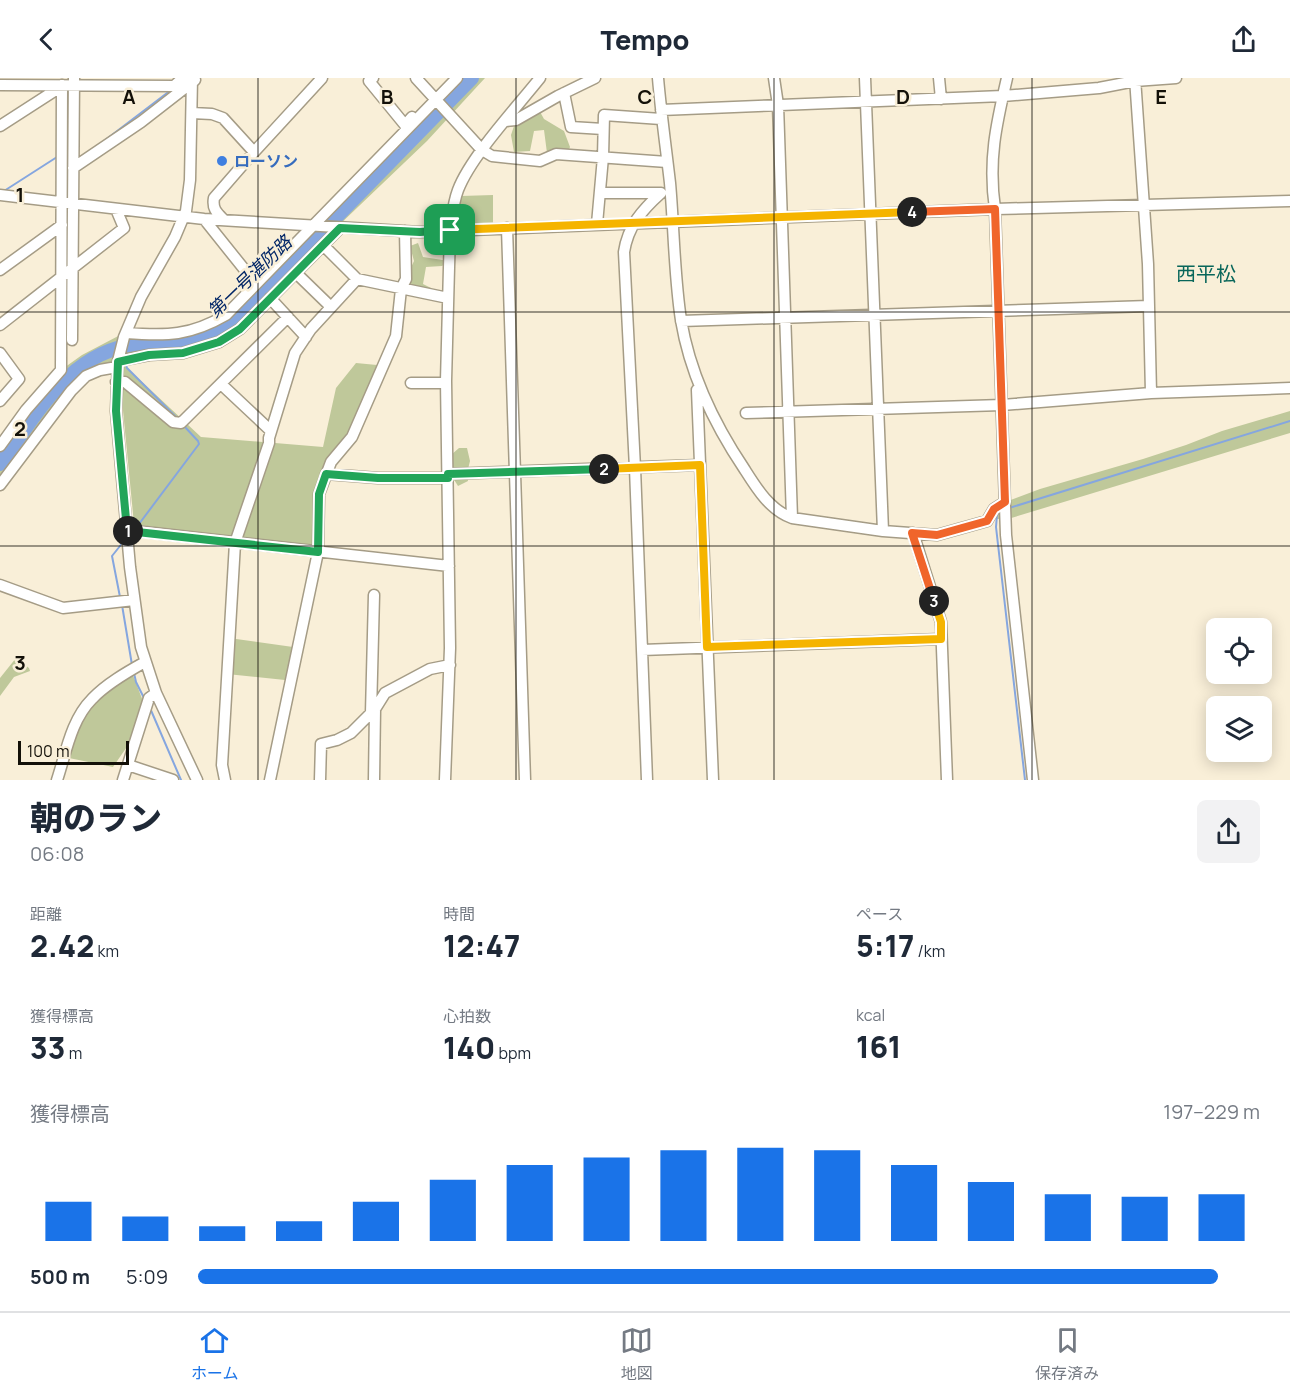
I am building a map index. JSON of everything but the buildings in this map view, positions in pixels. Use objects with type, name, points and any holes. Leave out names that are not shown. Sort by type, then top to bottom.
[{"type":"street","points":[[224,220],[215,211],[213,198],[322,78]]},
{"type":"street","points":[[373,78],[369,81],[405,125],[435,100],[450,78]]},
{"type":"street","points":[[416,78],[482,150],[492,156],[540,161],[556,154],[667,162]]},
{"type":"street","points":[[125,335],[157,336],[198,330],[226,315],[457,78]]},
{"type":"street","points":[[445,780],[450,665],[446,383],[450,230],[458,190],[482,150],[540,78]]},
{"type":"street","points":[[506,121],[516,120],[595,78]]},
{"type":"street","points":[[658,78],[667,162],[666,193],[673,222],[681,321],[700,390],[727,444],[769,504],[781,514],[792,518],[883,531],[937,535],[987,521],[994,509],[1005,502]]},
{"type":"street","points":[[774,78],[778,105],[792,518]]},
{"type":"street","points":[[865,78],[883,531]]},
{"type":"street","points":[[939,78],[941,99]]},
{"type":"street","points":[[1007,78],[991,164],[995,209],[1006,535],[1033,780]]},
{"type":"street","points":[[597,224],[603,158],[603,115],[661,115],[778,105],[1003,96],[1099,88],[1135,80],[1176,78]]},
{"type":"street","points":[[0,126],[62,86],[74,82],[174,86],[191,79]]},
{"type":"street","points":[[191,79],[190,180],[184,216],[141,297],[125,335],[118,364],[116,411],[134,600],[141,647],[156,693],[197,780]]},
{"type":"street","points":[[73,168],[141,122],[191,79]]},
{"type":"street","points":[[1135,80],[1144,204],[1151,393]]},
{"type":"street","points":[[0,446],[26,410],[61,370],[62,225],[73,168],[74,82]]},
{"type":"street","points":[[0,85],[62,86]]},
{"type":"street","points":[[62,86],[72,268],[72,340]]},
{"type":"street","points":[[564,93],[571,127],[603,129]]},
{"type":"street","points":[[192,112],[212,114],[223,118],[254,152]]},
{"type":"street","points":[[600,193],[666,193]]},
{"type":"street","points":[[647,780],[624,252],[626,236],[633,223],[642,212],[666,193]]},
{"type":"street","points":[[0,195],[204,219],[405,231],[995,209],[1290,201]]},
{"type":"street","points":[[0,325],[124,228],[116,208]]},
{"type":"street","points":[[204,219],[256,284]]},
{"type":"street","points":[[0,270],[62,225]]},
{"type":"street","points":[[0,485],[71,392],[86,376],[149,355],[183,353],[219,342],[240,329],[338,228]]},
{"type":"street","points":[[507,228],[525,780]]},
{"type":"street","points":[[270,780],[318,552],[319,494],[331,462],[352,437],[396,336],[401,289],[406,279],[405,231]]},
{"type":"street","points":[[323,245],[357,279],[448,298]]},
{"type":"street","points":[[296,273],[331,308]]},
{"type":"street","points":[[225,780],[222,765],[235,543],[269,443],[295,353],[306,337],[357,279]]},
{"type":"street","points":[[270,298],[306,337]]},
{"type":"street","points":[[681,321],[1149,306]]},
{"type":"street","points":[[116,382],[125,382],[172,422],[181,423],[288,317]]},
{"type":"street","points":[[0,353],[20,379],[0,401]]},
{"type":"street","points":[[697,380],[712,780]]},
{"type":"street","points":[[411,383],[446,383]]},
{"type":"street","points":[[220,384],[271,431]]},
{"type":"street","points":[[746,413],[1002,405],[1151,393],[1290,388]]},
{"type":"street","points":[[326,474],[378,478],[700,465]]},
{"type":"street","points":[[127,530],[449,566]]},
{"type":"street","points":[[912,533],[941,622],[947,780]]},
{"type":"street","points":[[0,585],[63,608],[134,600]]},
{"type":"street","points":[[374,595],[374,780]]},
{"type":"street","points":[[642,650],[941,639]]},
{"type":"street","points":[[57,780],[75,724],[82,711],[92,698],[107,686],[145,662]]},
{"type":"street","points":[[320,780],[321,744],[338,740],[351,733],[373,711],[386,693],[430,669],[450,665]]},
{"type":"street","points":[[123,780],[149,698],[156,693]]},
{"type":"street","points":[[128,765],[156,777],[173,780]]},
{"type":"green space","points":[[457,78],[485,78],[427,141],[226,338],[87,372],[0,482],[0,446],[61,370],[82,355],[124,333],[157,336],[226,315]]},
{"type":"green space","points":[[539,110],[544,119],[564,131],[570,147],[568,152],[547,153],[544,130],[534,131],[530,151],[514,152],[511,135],[515,123]]},
{"type":"green space","points":[[493,195],[493,224],[457,226],[457,211],[461,196]]},
{"type":"green space","points":[[418,243],[423,257],[449,261],[442,266],[426,267],[423,284],[436,293],[402,287],[414,261],[410,246]]},
{"type":"green space","points":[[356,363],[377,365],[352,437],[331,462],[319,494],[318,552],[134,524],[121,390],[124,365],[201,437],[323,447],[336,388]]},
{"type":"green space","points":[[1290,411],[1290,433],[1008,519],[989,519],[1000,504],[1040,489],[1143,459],[1222,431]]},
{"type":"green space","points":[[459,448],[467,448],[470,461],[468,481],[458,486],[448,470],[451,455]]},
{"type":"green space","points":[[229,638],[293,647],[285,680],[227,674]]},
{"type":"green space","points":[[16,658],[30,671],[14,677],[0,696],[0,678]]},
{"type":"green space","points":[[131,670],[146,709],[140,728],[113,767],[64,757],[87,704]]},
{"type":"waterway","name":"第一号湛防路","points":[[0,464],[57,388],[93,359],[114,349],[138,344],[202,339],[217,333],[235,321],[472,78]]},
{"type":"waterway","points":[[104,141],[171,90]]},
{"type":"waterway","points":[[68,198],[69,93]]},
{"type":"waterway","points":[[4,191],[57,157]]},
{"type":"waterway","points":[[67,267],[68,207]]},
{"type":"waterway","points":[[125,362],[127,368],[176,417]]},
{"type":"waterway","name":"第一号湛防路","points":[[65,372],[65,378]]},
{"type":"waterway","points":[[1009,508],[1290,421]]},
{"type":"waterway","points":[[136,528],[199,444],[184,426]]},
{"type":"waterway","points":[[1001,511],[997,515],[996,527],[1025,780]]},
{"type":"waterway","points":[[120,597],[112,556],[124,541]]},
{"type":"waterway","points":[[122,605],[132,665]]},
{"type":"waterway","points":[[134,673],[144,698]]},
{"type":"waterway","points":[[150,708],[181,780]]},
{"type":"place","name":"ローソン","points":[[222,161]]},
{"type":"district","name":"西平松","points":[[1206,274]]},
{"type":"route","points":[[995,209],[1005,502],[994,509],[987,521],[937,535],[912,533],[941,622],[941,639],[707,647],[700,465],[448,474],[448,478],[378,478],[326,474],[319,494],[318,552],[127,530],[116,411],[118,362],[149,355],[183,353],[219,342],[240,329],[340,228],[420,232],[450,230],[995,209]]}]
